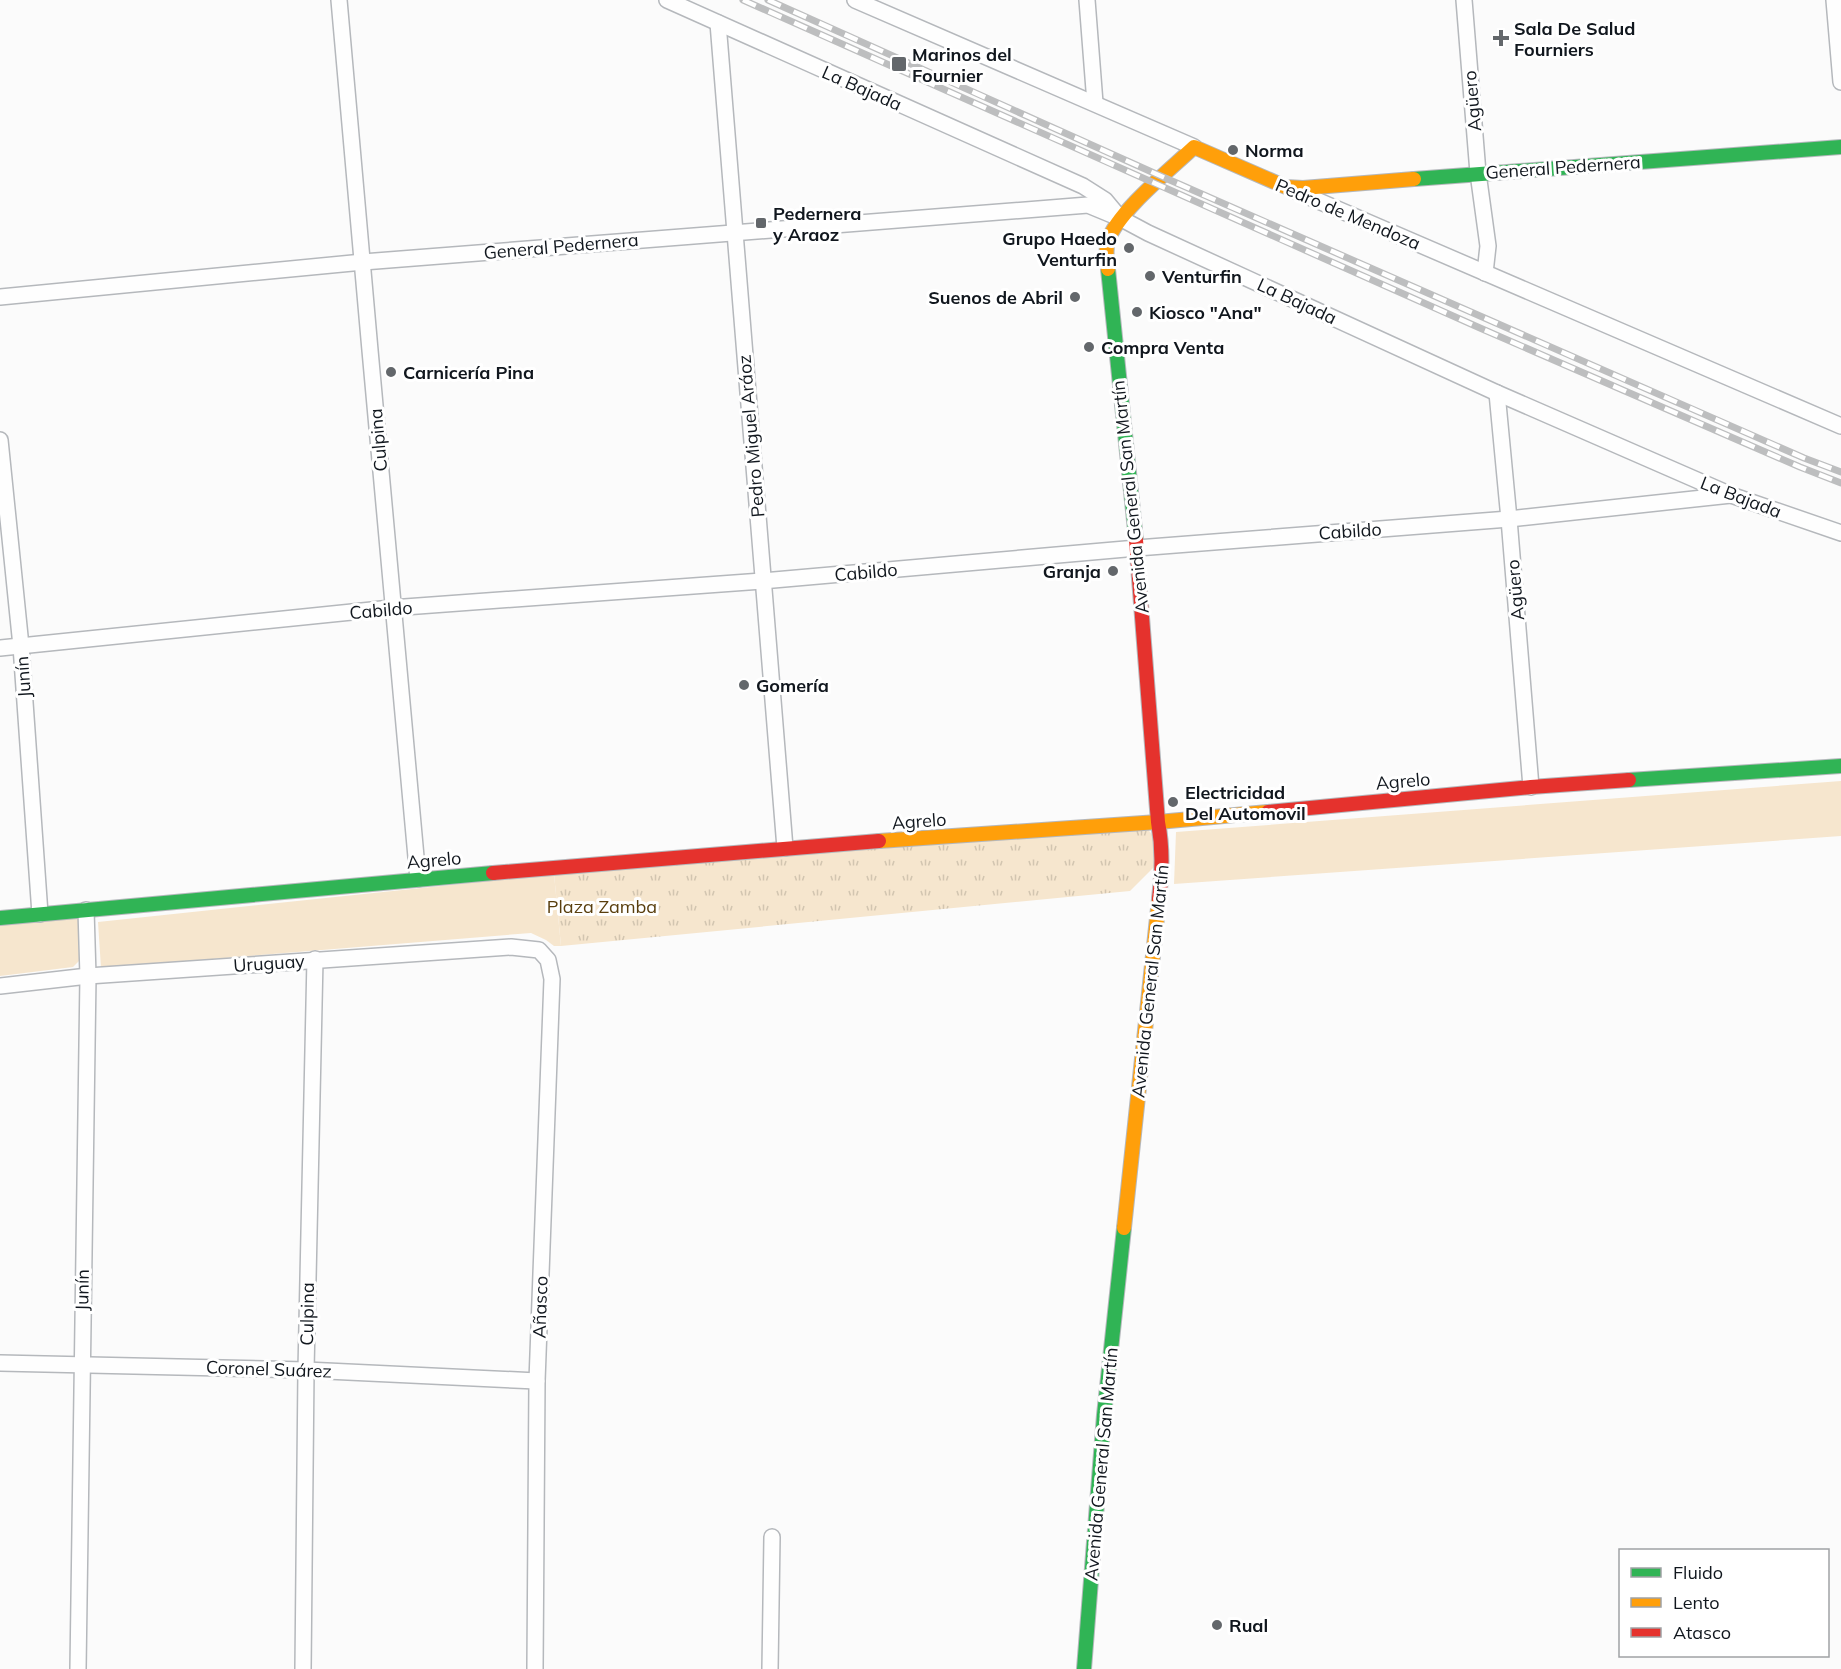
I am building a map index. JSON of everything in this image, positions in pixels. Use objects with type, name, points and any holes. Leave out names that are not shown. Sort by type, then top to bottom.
[{"type":"street","name":"Culpina","points":[[339,0],[391,608],[418,879]]},
{"type":"street","name":"La Bajada","points":[[667,0],[1083,186],[1105,200],[1120,218],[1148,233],[1497,393],[1731,495],[1841,533]]},
{"type":"street","name":"Pedro de Mendoza","points":[[855,0],[1841,426]]},
{"type":"street","points":[[1087,0],[1095,103]]},
{"type":"street","name":"Agüero","points":[[1464,0],[1478,173],[1488,246],[1485,273]]},
{"type":"street","points":[[1834,0],[1841,82]]},
{"type":"street","name":"Pedro Miguel Aráoz","points":[[718,23],[784,848]]},
{"type":"street","name":"Avenida General San Martín","points":[[1084,1669],[1104,1415],[1163,864],[1137,548],[1106,255],[1108,241],[1120,218],[1194,147]]},
{"type":"street","name":"General Pedernera","points":[[1286,187],[1303,188],[1841,147]]},
{"type":"street","name":"General Pedernera","points":[[0,297],[363,262],[1088,205],[1120,218]]},
{"type":"street","name":"Agüero","points":[[1497,393],[1531,787]]},
{"type":"street","name":"Junín","points":[[0,440],[21,646],[40,914]]},
{"type":"street","name":"Cabildo","points":[[0,648],[391,608],[762,581],[1137,548],[1509,519],[1731,495]]},
{"type":"street","name":"Agrelo","points":[[0,918],[784,848],[1158,822],[1531,787],[1841,766]]},
{"type":"street","name":"Junín","points":[[78,1669],[88,976],[86,910]]},
{"type":"street","name":"Uruguay","points":[[0,986],[88,976],[315,959],[511,947],[539,950]]},
{"type":"street","name":"Añasco","points":[[535,1669],[537,1381],[552,978],[548,960],[539,950]]},
{"type":"street","name":"Culpina","points":[[303,1669],[306,1370],[315,959]]},
{"type":"street","name":"Coronel Suárez","points":[[0,1362],[306,1370],[537,1381]]},
{"type":"street","points":[[770,1669],[772,1537]]},
{"type":"green space","points":[[1841,781],[1841,836],[1174,884],[1176,832]]},
{"type":"green space","name":"Plaza Zamba","points":[[1147,828],[1153,836],[1154,867],[1130,891],[561,946],[554,874]]},
{"type":"green space","points":[[554,874],[561,946],[554,946],[531,933],[101,968],[98,922]]},
{"type":"green space","points":[[80,918],[82,958],[73,967],[0,976],[0,925]]},
{"type":"railway","points":[[743,0],[1480,328],[1841,483]]},
{"type":"railway","points":[[768,0],[1163,177],[1804,458],[1841,472]]},
{"type":"traffic: fast","points":[[1414,179],[1841,147]]},
{"type":"traffic: fast","points":[[1108,269],[1136,540]]},
{"type":"traffic: fast","points":[[1629,780],[1841,766]]},
{"type":"traffic: fast","points":[[0,918],[493,873]]},
{"type":"traffic: fast","points":[[1084,1669],[1104,1415],[1124,1228]]},
{"type":"traffic: slow","points":[[1108,269],[1106,251],[1108,241],[1122,217],[1146,191],[1194,147],[1286,187],[1303,188],[1414,179]]},
{"type":"traffic: slow","points":[[879,841],[1268,812]]},
{"type":"traffic: slow","points":[[1124,1228],[1159,899]]},
{"type":"traffic: jam","points":[[1136,540],[1160,832],[1159,899]]},
{"type":"traffic: jam","points":[[1268,812],[1629,780]]},
{"type":"traffic: jam","points":[[493,873],[879,841]]},
{"type":"place","name":"Sala De Salud Fourniers","points":[[1501,38]]},
{"type":"place","name":"Marinos del Fournier","points":[[899,64]]},
{"type":"place","name":"Norma","points":[[1233,150]]},
{"type":"place","name":"Pedernera y Araoz","points":[[761,223]]},
{"type":"place","name":"Grupo Haedo Venturfin","points":[[1129,248]]},
{"type":"place","name":"Venturfin","points":[[1150,276]]},
{"type":"place","name":"Suenos de Abril","points":[[1075,297]]},
{"type":"place","name":"Kiosco \"Ana\"","points":[[1137,312]]},
{"type":"place","name":"Compra Venta","points":[[1089,347]]},
{"type":"place","name":"Carnicería Pina","points":[[391,372]]},
{"type":"place","name":"Granja","points":[[1113,571]]},
{"type":"place","name":"Gomería","points":[[744,685]]},
{"type":"place","name":"Electricidad Del Automovil","points":[[1173,802]]},
{"type":"place","name":"Rual","points":[[1217,1625]]}]
